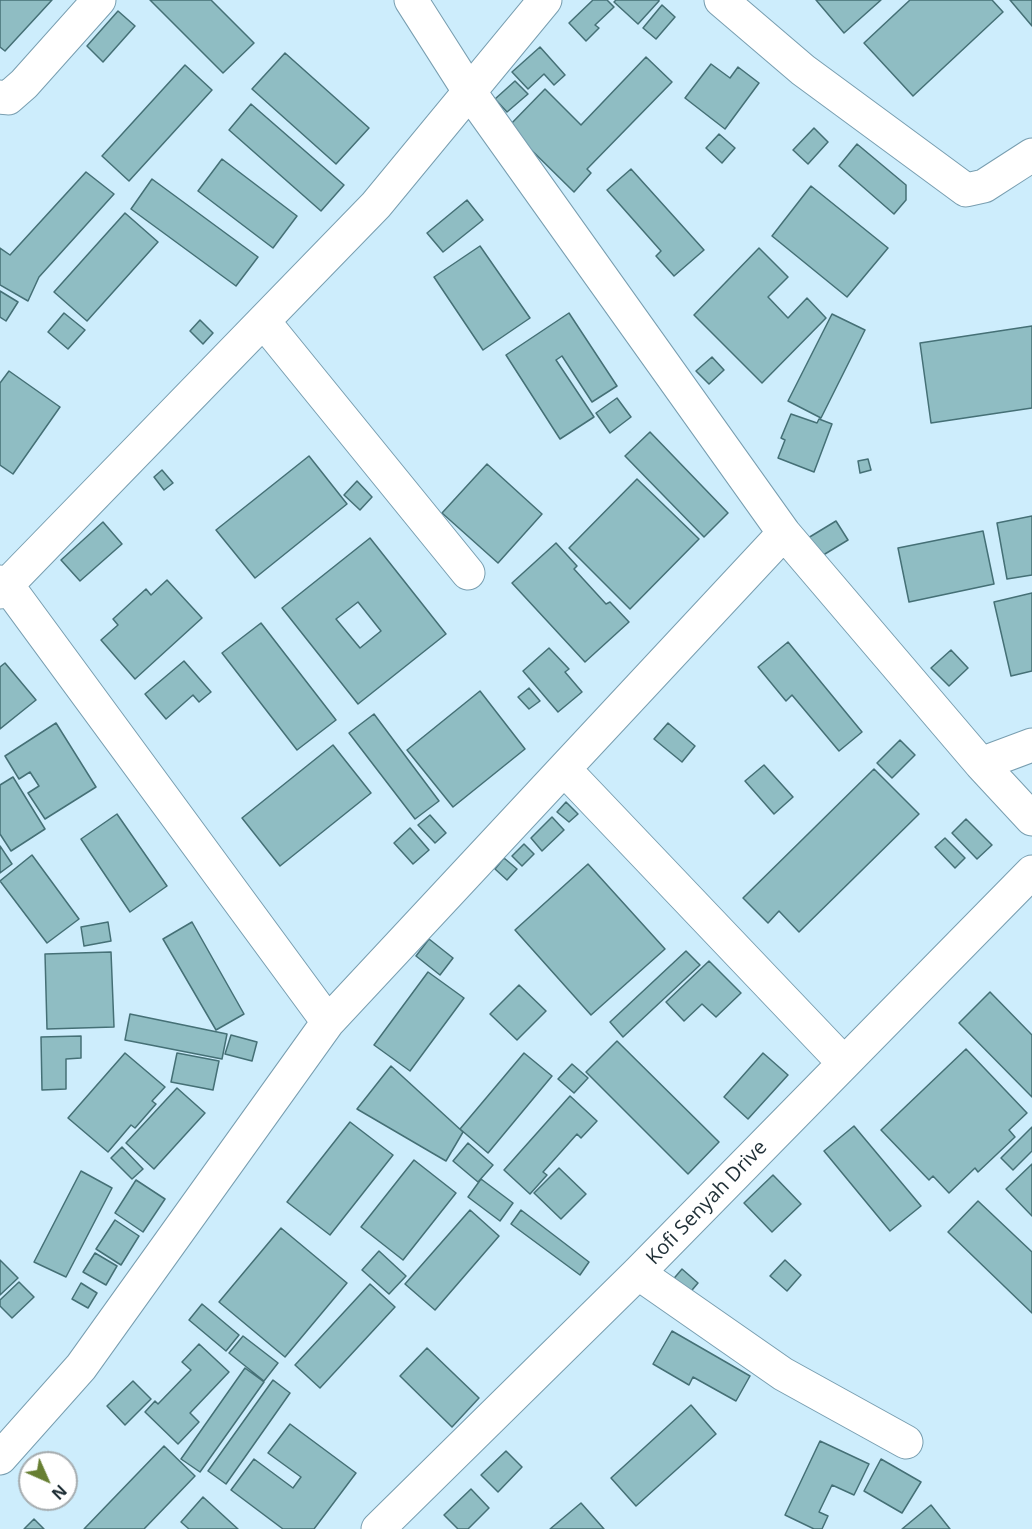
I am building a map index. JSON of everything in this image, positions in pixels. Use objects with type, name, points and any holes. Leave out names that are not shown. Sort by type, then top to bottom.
[{"type":"street","points":[[0,97],[8,98],[24,84],[99,0]]},
{"type":"street","points":[[411,0],[469,91],[784,533],[981,764],[1032,819]]},
{"type":"street","points":[[328,1022],[2,586],[264,322],[376,205],[546,0]]},
{"type":"street","points":[[721,0],[803,70],[966,190],[993,181],[1032,155]]},
{"type":"street","points":[[264,322],[468,573]]},
{"type":"street","points":[[0,1458],[81,1367],[328,1022],[784,533]]},
{"type":"street","points":[[981,764],[1032,745]]},
{"type":"street","points":[[564,770],[844,1064]]},
{"type":"street","name":"Kofi Senyah Drive","points":[[378,1529],[638,1273],[1032,872]]},
{"type":"street","points":[[638,1273],[783,1374],[906,1443]]},
{"type":"building","points":[[0,0],[52,0],[5,51],[0,47]]},
{"type":"building","points":[[150,0],[211,0],[254,43],[223,73]]},
{"type":"building","points":[[593,0],[607,0],[614,7],[595,25],[599,28],[586,41],[569,23]]},
{"type":"building","points":[[616,0],[659,1],[638,24],[614,2]]},
{"type":"building","points":[[816,0],[881,0],[844,33]]},
{"type":"building","points":[[910,0],[992,0],[1003,12],[913,96],[864,43]]},
{"type":"building","points":[[1010,0],[1032,0],[1032,26]]},
{"type":"building","points":[[662,5],[675,17],[656,39],[643,28]]},
{"type":"building","points":[[118,11],[135,26],[103,62],[87,46]]},
{"type":"building","points":[[540,47],[565,75],[554,85],[544,74],[528,89],[512,72]]},
{"type":"building","points":[[285,53],[369,128],[336,164],[252,89]]},
{"type":"building","points":[[646,57],[672,82],[587,169],[591,173],[574,192],[508,127],[545,89],[581,125]]},
{"type":"building","points":[[711,64],[730,78],[738,67],[759,83],[725,129],[685,98]]},
{"type":"building","points":[[185,65],[212,90],[129,181],[102,156]]},
{"type":"building","points":[[515,81],[528,94],[507,112],[495,99]]},
{"type":"building","points":[[251,104],[344,185],[321,211],[229,130]]},
{"type":"building","points":[[814,128],[828,142],[808,164],[793,150]]},
{"type":"building","points":[[719,134],[735,148],[722,163],[706,148]]},
{"type":"building","points":[[857,144],[906,185],[906,200],[894,214],[839,166]]},
{"type":"building","points":[[222,159],[297,216],[273,248],[198,191]]},
{"type":"building","points":[[631,169],[704,250],[674,276],[656,256],[661,251],[607,190]]},
{"type":"building","points":[[86,172],[114,194],[39,277],[28,301],[0,285],[0,248],[10,255]]},
{"type":"building","points":[[152,179],[258,257],[236,286],[131,209]]},
{"type":"building","points":[[811,186],[888,248],[847,297],[772,236]]},
{"type":"building","points":[[467,200],[483,220],[443,252],[427,233]]},
{"type":"building","points":[[125,213],[158,242],[87,321],[54,292]]},
{"type":"building","points":[[480,246],[530,318],[483,350],[434,277]]},
{"type":"building","points":[[759,248],[788,277],[768,297],[788,318],[807,298],[826,318],[762,383],[694,315]]},
{"type":"building","points":[[0,291],[18,302],[6,321],[0,317]]},
{"type":"building","points":[[64,313],[85,330],[68,349],[48,332]]},
{"type":"building","points":[[569,313],[617,386],[592,402],[562,356],[556,360],[594,417],[560,439],[506,355]]},
{"type":"building","points":[[832,314],[865,330],[821,418],[788,401]]},
{"type":"building","points":[[200,320],[213,333],[203,344],[190,331]]},
{"type":"building","points":[[1032,326],[1032,408],[931,423],[920,343]]},
{"type":"building","points":[[712,357],[724,370],[709,384],[696,371]]},
{"type":"building","points":[[9,371],[60,407],[13,474],[0,465],[0,383]]},
{"type":"building","points":[[617,398],[631,417],[610,433],[596,413]]},
{"type":"building","points":[[791,414],[817,423],[819,419],[832,424],[814,472],[778,458],[785,440],[781,438]]},
{"type":"building","points":[[650,432],[728,513],[704,537],[625,456]]},
{"type":"building","points":[[309,456],[347,504],[255,578],[216,530]]},
{"type":"building","points":[[868,459],[871,470],[860,473],[858,461]]},
{"type":"building","points":[[487,464],[542,514],[498,563],[442,513]]},
{"type":"building","points":[[162,470],[173,483],[164,490],[154,477]]},
{"type":"building","points":[[637,479],[699,539],[630,609],[569,548]]},
{"type":"building","points":[[357,481],[372,497],[360,510],[344,495]]},
{"type":"building","points":[[1032,516],[1032,575],[1007,579],[997,523]]},
{"type":"building","points":[[836,521],[848,540],[820,557],[808,538]]},
{"type":"building","points":[[103,522],[122,544],[80,581],[61,560]]},
{"type":"building","points":[[983,531],[994,584],[909,602],[898,548]]},
{"type":"building","points":[[370,538],[446,634],[358,704],[282,608]],"holes":[[[358,602],[381,631],[360,648],[336,619]]]},
{"type":"building","points":[[556,543],[577,566],[574,569],[606,604],[610,602],[629,622],[585,662],[512,583]]},
{"type":"building","points":[[167,580],[202,618],[135,679],[101,640],[118,625],[113,619],[146,589],[151,595]]},
{"type":"building","points":[[1032,593],[1032,671],[1011,676],[994,602]]},
{"type":"building","points":[[261,623],[336,720],[297,750],[222,653]]},
{"type":"building","points":[[788,642],[862,732],[839,751],[792,695],[786,701],[758,667]]},
{"type":"building","points":[[549,648],[569,669],[565,672],[582,692],[558,712],[523,671]]},
{"type":"building","points":[[951,650],[968,668],[949,686],[931,668]]},
{"type":"building","points":[[184,661],[211,692],[199,702],[193,695],[166,719],[145,694]]},
{"type":"building","points":[[5,663],[36,700],[0,729],[0,667]]},
{"type":"building","points":[[529,688],[540,701],[529,709],[518,697]]},
{"type":"building","points":[[480,691],[525,749],[453,807],[407,750]]},
{"type":"building","points":[[374,714],[439,801],[415,819],[349,733]]},
{"type":"building","points":[[56,723],[96,787],[45,819],[28,793],[39,786],[30,772],[19,779],[5,756]]},
{"type":"building","points":[[668,723],[695,746],[682,762],[654,739]]},
{"type":"building","points":[[900,740],[915,755],[892,778],[877,763]]},
{"type":"building","points":[[333,745],[371,793],[280,866],[242,818]]},
{"type":"building","points":[[764,765],[793,797],[774,814],[745,781]]},
{"type":"building","points":[[874,769],[919,814],[799,932],[779,911],[768,923],[743,898]]},
{"type":"building","points":[[13,777],[45,829],[11,851],[0,834],[0,785]]},
{"type":"building","points":[[566,802],[578,814],[569,822],[557,812]]},
{"type":"building","points":[[117,814],[167,886],[130,912],[81,839]]},
{"type":"building","points":[[430,815],[446,833],[435,843],[418,825]]},
{"type":"building","points":[[552,817],[564,830],[542,851],[531,838]]},
{"type":"building","points":[[966,819],[992,845],[977,859],[952,833]]},
{"type":"building","points":[[410,828],[429,850],[413,864],[394,843]]},
{"type":"building","points":[[945,838],[965,858],[955,868],[935,847]]},
{"type":"building","points":[[524,844],[534,854],[522,866],[512,856]]},
{"type":"building","points":[[0,846],[12,864],[0,873]]},
{"type":"building","points":[[32,855],[79,919],[47,943],[0,881]]},
{"type":"building","points":[[504,858],[517,869],[507,880],[495,869]]},
{"type":"building","points":[[588,864],[665,949],[591,1015],[515,930]]},
{"type":"building","points":[[108,922],[111,941],[84,946],[81,927]]},
{"type":"building","points":[[192,922],[244,1014],[216,1030],[163,939]]},
{"type":"building","points":[[429,939],[453,958],[440,975],[416,956]]},
{"type":"building","points":[[686,951],[700,965],[623,1037],[610,1022]]},
{"type":"building","points":[[111,952],[114,1027],[47,1029],[45,954]]},
{"type":"building","points":[[709,961],[741,993],[716,1017],[702,1004],[684,1021],[666,1002]]},
{"type":"building","points":[[428,972],[464,998],[410,1071],[374,1045]]},
{"type":"building","points":[[519,985],[546,1011],[517,1040],[490,1014]]},
{"type":"building","points":[[990,992],[1032,1035],[1032,1097],[959,1023]]},
{"type":"building","points":[[130,1014],[227,1034],[222,1059],[125,1040]]},
{"type":"building","points":[[231,1035],[257,1042],[252,1061],[225,1054]]},
{"type":"building","points":[[81,1036],[81,1058],[66,1059],[66,1089],[42,1090],[41,1037]]},
{"type":"building","points":[[617,1041],[719,1142],[688,1174],[586,1072]]},
{"type":"building","points":[[966,1049],[1027,1113],[1009,1130],[1015,1137],[978,1172],[975,1168],[949,1193],[933,1176],[929,1180],[881,1130]]},
{"type":"building","points":[[125,1053],[165,1087],[152,1101],[156,1104],[135,1128],[131,1125],[108,1152],[68,1118]]},
{"type":"building","points":[[177,1053],[219,1061],[213,1090],[171,1082]]},
{"type":"building","points":[[524,1053],[552,1076],[488,1153],[460,1129]]},
{"type":"building","points":[[763,1053],[788,1075],[748,1119],[724,1097]]},
{"type":"building","points":[[572,1064],[588,1078],[574,1093],[558,1079]]},
{"type":"building","points":[[391,1066],[463,1132],[446,1161],[357,1109]]},
{"type":"building","points":[[177,1088],[205,1113],[154,1169],[126,1143]]},
{"type":"building","points":[[570,1096],[597,1121],[581,1138],[577,1134],[543,1172],[547,1175],[530,1194],[504,1170]]},
{"type":"building","points":[[350,1122],[393,1155],[330,1235],[287,1202]]},
{"type":"building","points":[[854,1126],[921,1206],[890,1231],[824,1151]]},
{"type":"building","points":[[1032,1127],[1032,1151],[1013,1170],[1001,1158]]},
{"type":"building","points":[[468,1143],[493,1165],[478,1182],[453,1161]]},
{"type":"building","points":[[122,1147],[143,1169],[132,1179],[111,1158]]},
{"type":"building","points":[[414,1160],[456,1193],[403,1260],[361,1227]]},
{"type":"building","points":[[1032,1164],[1032,1216],[1006,1189]]},
{"type":"building","points":[[559,1168],[586,1194],[561,1219],[534,1193]]},
{"type":"building","points":[[81,1171],[112,1188],[66,1277],[34,1262]]},
{"type":"building","points":[[773,1175],[801,1204],[772,1232],[744,1203]]},
{"type":"building","points":[[481,1179],[513,1203],[500,1221],[468,1197]]},
{"type":"building","points":[[136,1180],[165,1199],[143,1232],[115,1213]]},
{"type":"building","points":[[978,1201],[1032,1252],[1032,1313],[948,1232]]},
{"type":"building","points":[[470,1210],[499,1236],[435,1310],[405,1284]]},
{"type":"building","points":[[521,1210],[589,1262],[580,1275],[511,1224]]},
{"type":"building","points":[[115,1220],[139,1236],[121,1265],[96,1249]]},
{"type":"building","points":[[281,1228],[347,1283],[285,1357],[219,1302]]},
{"type":"building","points":[[379,1251],[406,1276],[389,1294],[362,1270]]},
{"type":"building","points":[[95,1253],[117,1266],[106,1285],[83,1272]]},
{"type":"building","points":[[0,1260],[18,1278],[0,1295]]},
{"type":"building","points":[[785,1260],[801,1275],[787,1291],[770,1276]]},
{"type":"building","points":[[682,1269],[698,1283],[687,1296],[670,1283]]},
{"type":"building","points":[[19,1282],[34,1297],[12,1318],[0,1306],[0,1300]]},
{"type":"building","points":[[81,1283],[97,1293],[88,1308],[72,1299]]},
{"type":"building","points":[[370,1284],[395,1307],[320,1388],[295,1365]]},
{"type":"building","points":[[202,1304],[239,1335],[226,1351],[189,1320]]},
{"type":"building","points":[[672,1331],[750,1376],[736,1401],[693,1377],[689,1385],[653,1364]]},
{"type":"building","points":[[243,1336],[278,1363],[264,1381],[229,1353]]},
{"type":"building","points":[[199,1344],[229,1372],[190,1413],[199,1422],[178,1444],[145,1412],[155,1401],[158,1404],[191,1370],[182,1362]]},
{"type":"building","points":[[427,1348],[479,1398],[452,1427],[400,1376]]},
{"type":"building","points":[[245,1368],[264,1382],[200,1472],[181,1459]]},
{"type":"building","points":[[273,1380],[290,1393],[226,1484],[208,1471]]},
{"type":"building","points":[[133,1381],[151,1399],[125,1425],[107,1406]]},
{"type":"building","points":[[691,1405],[716,1434],[636,1506],[611,1478]]},
{"type":"building","points":[[290,1424],[356,1473],[314,1529],[283,1529],[231,1490],[254,1459],[293,1488],[301,1477],[268,1453]]},
{"type":"building","points":[[820,1441],[869,1464],[854,1495],[832,1485],[819,1512],[828,1516],[822,1529],[814,1529],[785,1515]]},
{"type":"building","points":[[164,1446],[195,1476],[144,1529],[84,1529]]},
{"type":"building","points":[[506,1451],[522,1467],[498,1492],[481,1475]]},
{"type":"building","points":[[881,1459],[921,1482],[902,1513],[864,1491]]},
{"type":"building","points":[[471,1489],[489,1508],[468,1529],[458,1529],[444,1515]]},
{"type":"building","points":[[203,1497],[238,1529],[189,1529],[181,1522]]},
{"type":"building","points":[[581,1503],[604,1529],[550,1529]]},
{"type":"building","points":[[931,1505],[950,1529],[902,1529]]},
{"type":"building","points":[[34,1519],[44,1529],[24,1529]]}]
